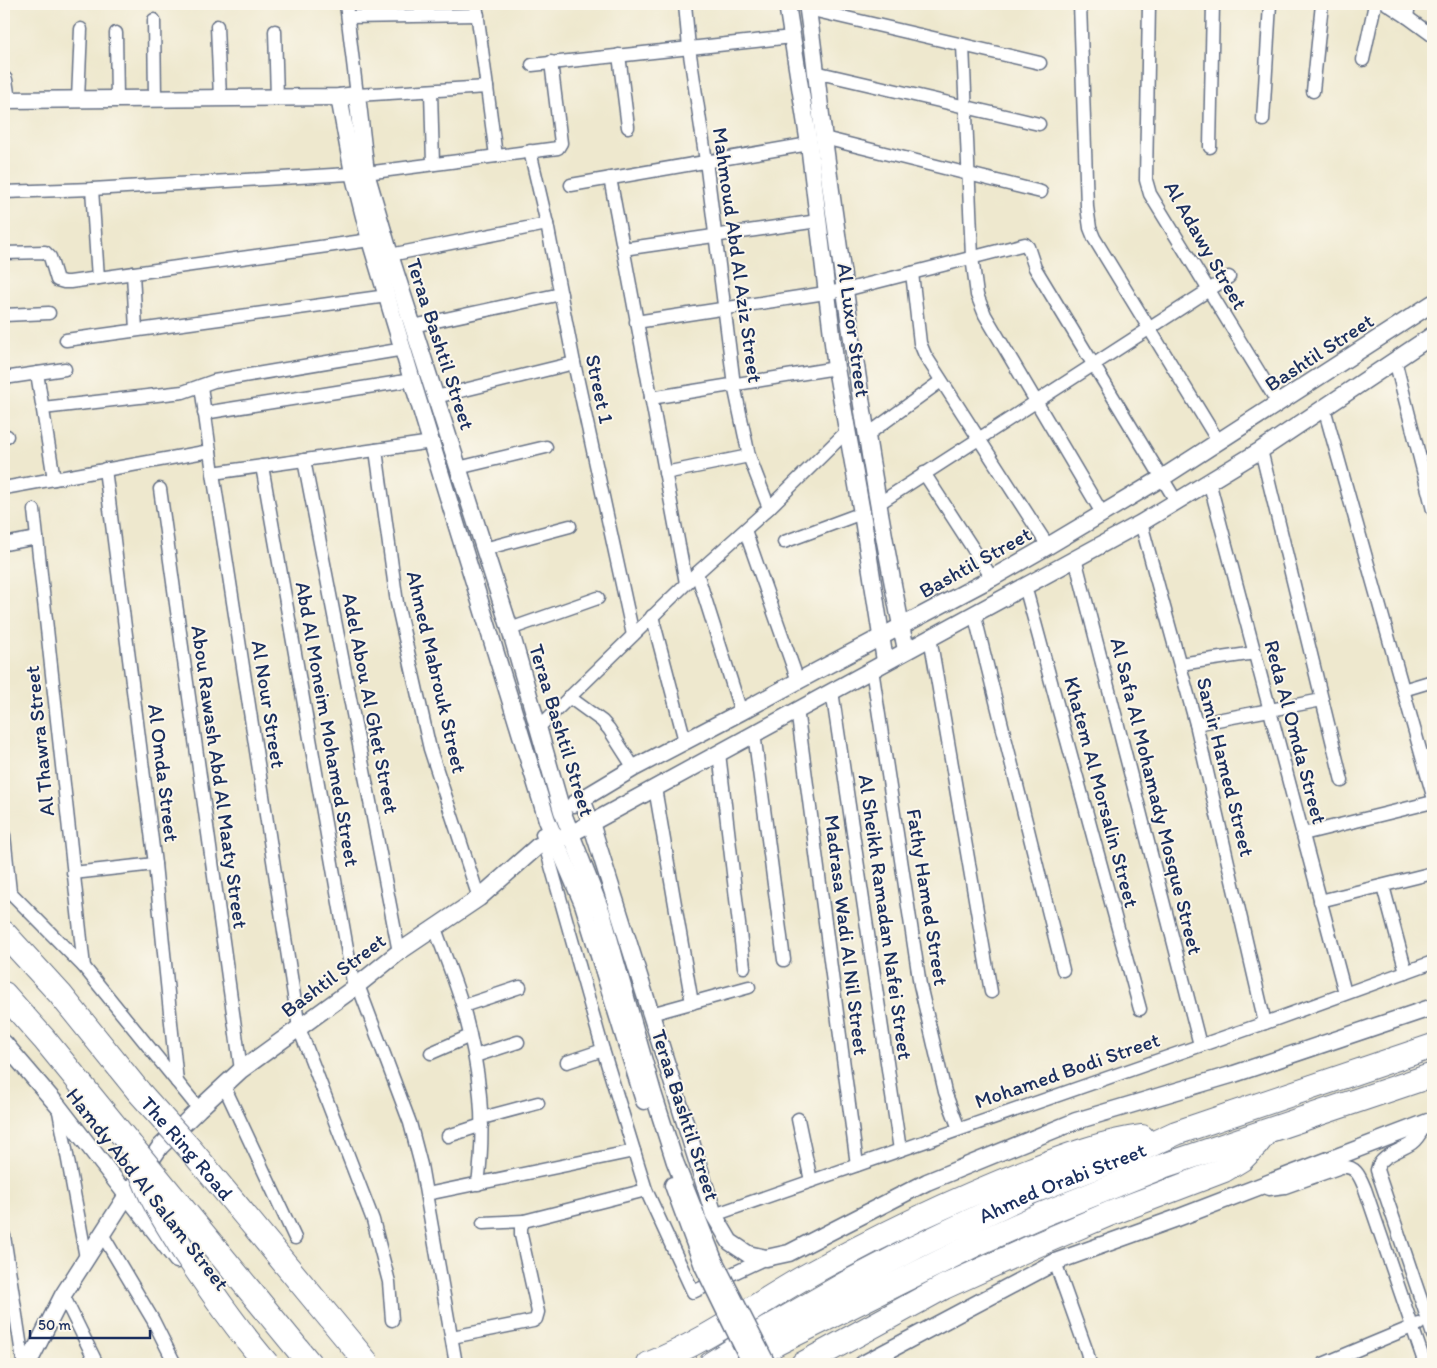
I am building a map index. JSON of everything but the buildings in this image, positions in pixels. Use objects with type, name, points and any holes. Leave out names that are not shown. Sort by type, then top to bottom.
[{"type":"highway","name":"The Ring Road","points":[[4,933],[60,994],[139,1092],[190,1150],[368,1364]]},
{"type":"highway","name":"The Ring Road","points":[[4,994],[44,1039],[310,1364]]},
{"type":"highway","name":"Ahmed Orabi Street","points":[[711,1364],[847,1283],[916,1247],[1031,1192],[1112,1161],[1176,1133],[1433,1046]]},
{"type":"highway","name":"Ahmed Orabi Street","points":[[745,1364],[777,1343],[976,1244],[1033,1218],[1163,1166],[1433,1075]]},
{"type":"highway","points":[[803,1364],[953,1283],[1109,1214],[1224,1170],[1242,1158],[1256,1145],[1267,1130]]},
{"type":"highway","points":[[649,1364],[688,1346],[801,1279],[889,1232],[984,1188],[1093,1148],[1134,1138],[1176,1133]]},
{"type":"highway","points":[[133,1148],[142,1177],[171,1231],[214,1297],[267,1364]]},
{"type":"highway","points":[[344,1335],[381,1364]]},
{"type":"street","name":"Teraa Bashtil Street","points":[[346,4],[357,95],[359,173],[390,255],[510,629],[562,810],[550,836]]},
{"type":"street","name":"Mahmoud Abd Al Aziz Street","points":[[685,4],[734,385],[749,456],[769,508]]},
{"type":"street","name":"Al Luxor Street","points":[[787,4],[792,37],[816,141],[845,290],[878,504],[906,650]]},
{"type":"street","points":[[1080,4],[1088,223],[1094,238],[1218,441]]},
{"type":"street","name":"Al Adawy Street","points":[[1149,4],[1146,180],[1150,194],[1278,404]]},
{"type":"street","points":[[1210,148],[1213,4]]},
{"type":"street","points":[[1262,120],[1270,4]]},
{"type":"street","points":[[1313,91],[1322,4]]},
{"type":"street","points":[[1363,60],[1376,4]]},
{"type":"street","points":[[1386,4],[1408,10],[1433,36]]},
{"type":"street","points":[[808,6],[1040,63]]},
{"type":"street","name":"Al Luxor Street","points":[[808,6],[815,72],[818,221],[836,368],[882,636],[878,665]]},
{"type":"street","points":[[348,18],[477,10],[496,156]]},
{"type":"street","points":[[154,20],[155,98]]},
{"type":"street","points":[[217,26],[220,98]]},
{"type":"street","points":[[78,99],[81,29]]},
{"type":"street","points":[[275,31],[276,97]]},
{"type":"street","points":[[116,32],[117,99]]},
{"type":"street","points":[[532,64],[792,37]]},
{"type":"street","points":[[963,45],[972,257],[980,305],[1102,513]]},
{"type":"street","points":[[619,55],[628,127]]},
{"type":"street","points":[[4,192],[92,189],[359,173],[558,148],[561,145],[551,62]]},
{"type":"street","points":[[815,72],[1039,124]]},
{"type":"street","points":[[4,80],[6,100],[339,97],[487,87]]},
{"type":"street","points":[[431,91],[434,164]]},
{"type":"street","name":"Teraa Bashtil Street","points":[[339,97],[359,173],[370,240],[550,836],[603,1050],[646,1190],[694,1292],[766,1258]]},
{"type":"street","points":[[571,185],[816,141],[1041,192]]},
{"type":"street","name":"Street 1","points":[[530,151],[633,635]]},
{"type":"street","points":[[610,178],[686,584]]},
{"type":"street","points":[[92,189],[98,278]]},
{"type":"street","points":[[623,249],[818,221]]},
{"type":"street","points":[[390,255],[547,224]]},
{"type":"street","points":[[4,253],[44,252],[50,257],[57,280],[70,282],[370,240]]},
{"type":"street","points":[[636,322],[827,294],[1025,244],[1028,247],[1035,268],[1176,502]]},
{"type":"street","points":[[912,273],[920,343],[925,355],[1048,546]]},
{"type":"street","points":[[133,274],[136,330]]},
{"type":"street","points":[[878,504],[1229,277]]},
{"type":"street","points":[[413,326],[561,294]]},
{"type":"street","points":[[66,340],[387,296]]},
{"type":"street","name":"Bashtil Street","points":[[550,836],[562,810],[634,768],[992,578],[1048,546],[1162,478],[1433,303]]},
{"type":"street","points":[[4,316],[49,313]]},
{"type":"street","name":"Bashtil Street","points":[[24,1362],[86,1258],[160,1147],[198,1109],[241,1070],[356,987],[399,952],[479,898],[550,836],[591,823],[1141,522],[1261,450],[1433,335]]},
{"type":"street","points":[[43,408],[183,392],[214,380],[404,348]]},
{"type":"street","points":[[1395,360],[1430,480],[1433,510]]},
{"type":"street","points":[[436,397],[574,363]]},
{"type":"street","points":[[651,398],[836,368]]},
{"type":"street","points":[[4,378],[65,369]]},
{"type":"street","points":[[37,373],[54,479]]},
{"type":"street","points":[[204,413],[412,380]]},
{"type":"street","points":[[867,434],[941,381]]},
{"type":"street","name":"Al Nour Street","points":[[201,386],[299,1028],[373,1220],[389,1282],[392,1320]]},
{"type":"street","points":[[1324,408],[1433,796]]},
{"type":"street","points":[[538,728],[652,616],[769,508],[848,431]]},
{"type":"street","points":[[213,473],[432,442]]},
{"type":"street","points":[[458,468],[546,447]]},
{"type":"street","name":"Ahmed Mabrouk Street","points":[[376,450],[397,603],[428,740],[479,898]]},
{"type":"street","points":[[1261,450],[1342,781]]},
{"type":"street","points":[[4,488],[210,451]]},
{"type":"street","points":[[665,472],[749,456]]},
{"type":"street","name":"Adel Abou Al Ghet Street","points":[[304,460],[399,952]]},
{"type":"street","name":"Abd Al Moneim Mohamed Street","points":[[262,466],[356,987],[410,1123],[422,1166],[456,1364]]},
{"type":"street","name":"Al Omda Street","points":[[105,469],[155,864],[178,1082]]},
{"type":"street","points":[[924,473],[992,578]]},
{"type":"street","name":"Reda Al Omda Street","points":[[1209,481],[1345,993]]},
{"type":"street","name":"Abou Rawash Abd Al Maaty Street","points":[[160,489],[241,1070]]},
{"type":"street","name":"Al Thawra Street","points":[[34,510],[84,967]]},
{"type":"street","points":[[784,542],[862,513]]},
{"type":"street","name":"Samir Hamed Street","points":[[1141,522],[1196,724],[1265,1022]]},
{"type":"street","points":[[484,549],[570,526]]},
{"type":"street","points":[[745,530],[798,681]]},
{"type":"street","points":[[4,544],[37,538]]},
{"type":"street","name":"Al Safa Al Mohamady Mosque Street","points":[[1075,558],[1200,1044]]},
{"type":"street","points":[[697,573],[741,712]]},
{"type":"street","name":"Khatem Al Morsalin Street","points":[[1025,586],[1140,1009]]},
{"type":"street","points":[[510,629],[598,598]]},
{"type":"street","points":[[974,613],[1063,970]]},
{"type":"street","points":[[652,616],[685,742]]},
{"type":"street","points":[[930,637],[991,992]]},
{"type":"street","points":[[1180,664],[1255,654]]},
{"type":"street","name":"Fathy Hamed Street","points":[[878,665],[920,986],[945,1092],[959,1129]]},
{"type":"street","points":[[1403,690],[1433,681]]},
{"type":"street","name":"Al Sheikh Ramadan Nafei Street","points":[[832,690],[900,1150]]},
{"type":"street","points":[[569,697],[602,721],[634,768]]},
{"type":"street","points":[[1196,724],[1322,700]]},
{"type":"street","name":"Madrasa Wadi Al Nil Street","points":[[797,709],[857,1165]]},
{"type":"street","points":[[754,733],[784,960]]},
{"type":"street","points":[[719,753],[744,967]]},
{"type":"street","points":[[655,788],[692,1003]]},
{"type":"street","points":[[582,799],[714,1215],[730,1242],[748,1254],[766,1258],[789,1253],[927,1182],[1076,1121],[1234,1074],[1433,1007]]},
{"type":"street","points":[[1303,834],[1433,802]]},
{"type":"street","points":[[4,835],[7,889],[84,967],[198,1109]]},
{"type":"street","name":"Teraa Bashtil Street","points":[[550,836],[583,904],[659,1149],[751,1364]]},
{"type":"street","points":[[73,873],[155,864]]},
{"type":"street","points":[[1320,901],[1433,873]]},
{"type":"street","points":[[1383,886],[1406,972]]},
{"type":"street","points":[[434,928],[463,1006],[475,1056],[481,1091],[482,1122],[478,1184]]},
{"type":"street","name":"Mohamed Bodi Street","points":[[714,1215],[1433,962]]},
{"type":"street","points":[[463,1006],[520,987]]},
{"type":"street","points":[[651,1014],[749,987]]},
{"type":"street","points":[[430,1053],[470,1036]]},
{"type":"street","points":[[475,1056],[518,1042]]},
{"type":"street","name":"Hamdy Abd Al Salam Street","points":[[4,1043],[58,1106],[167,1246],[254,1364]]},
{"type":"street","points":[[568,1062],[603,1050]]},
{"type":"street","points":[[224,1086],[296,1238]]},
{"type":"street","points":[[448,1136],[538,1103]]},
{"type":"street","points":[[58,1106],[86,1258]]},
{"type":"street","points":[[798,1119],[811,1181]]},
{"type":"street","points":[[864,1364],[1055,1262],[1180,1217],[1429,1121]]},
{"type":"street","points":[[1429,1121],[1421,1134],[1413,1142],[1381,1161],[1377,1170],[1431,1320],[1433,1335]]},
{"type":"street","points":[[426,1194],[634,1151]]},
{"type":"street","points":[[1262,1186],[1277,1189],[1346,1166],[1358,1173],[1425,1364]]},
{"type":"street","points":[[483,1223],[524,1221],[646,1190]]},
{"type":"street","points":[[452,1337],[536,1319],[538,1312],[521,1235],[521,1227],[524,1221]]},
{"type":"street","points":[[102,1234],[153,1320],[175,1364]]},
{"type":"street","points":[[4,1236],[24,1362]]},
{"type":"street","points":[[1055,1262],[1090,1364]]},
{"type":"street","name":"Teraa Bashtil Street","points":[[709,1263],[767,1364]]},
{"type":"street","points":[[63,1295],[97,1364]]},
{"type":"street","points":[[1322,1364],[1431,1320]]}]
